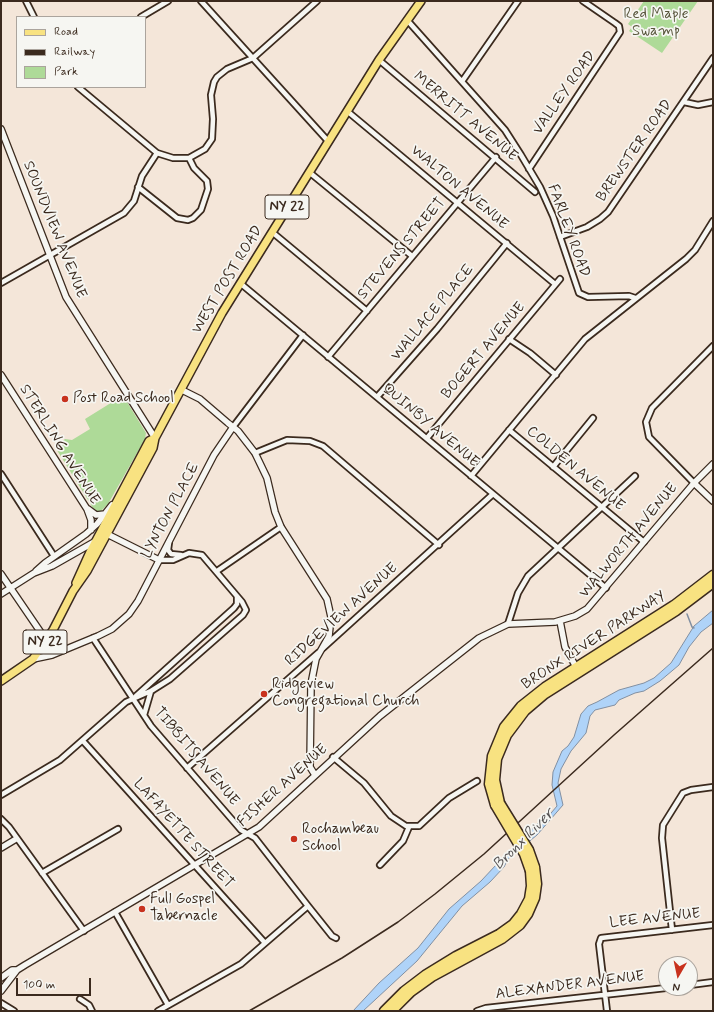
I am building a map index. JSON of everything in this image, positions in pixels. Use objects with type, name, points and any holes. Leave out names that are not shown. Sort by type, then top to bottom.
[{"type":"highway","name":"BRONX RIVER PARKWAY","points":[[392,1011],[425,981],[451,965],[502,939],[520,925],[528,914],[535,898],[537,884],[533,869],[497,804],[490,788],[489,770],[495,748],[504,727],[530,697],[667,610],[713,575]]},
{"type":"highway","name":"BRONX RIVER PARKWAY","points":[[497,804],[495,780],[497,759],[507,735],[524,711],[542,696],[676,611],[713,583]]},
{"type":"highway","name":"BRONX RIVER PARKWAY","points":[[384,1011],[404,991],[425,974],[499,934],[513,924],[521,914],[529,899],[533,869]]},
{"type":"main road","name":"NY 22","points":[[408,19],[421,1]]},
{"type":"main road","name":"WEST POST ROAD","points":[[1,681],[33,659],[46,640],[73,591],[87,571],[153,448],[155,438],[240,283],[379,60],[408,19]]},
{"type":"main road","name":"WEST POST ROAD","points":[[73,591],[80,571],[149,441],[155,438]]},
{"type":"street","points":[[26,1],[34,16]]},
{"type":"street","points":[[143,16],[168,1]]},
{"type":"street","points":[[201,1],[328,141]]},
{"type":"street","points":[[79,88],[157,153],[173,158],[189,158],[205,149],[212,139],[213,119],[211,95],[214,82],[222,72],[253,58],[317,1]]},
{"type":"street","points":[[463,80],[518,1]]},
{"type":"street","name":"VALLEY ROAD","points":[[528,169],[619,36],[620,30],[615,23],[583,1]]},
{"type":"street","name":"FARLEY ROAD","points":[[408,19],[463,80],[505,130],[540,187],[560,237],[574,282],[581,295],[588,297],[629,296],[635,298]]},
{"type":"street","name":"BREWSTER ROAD","points":[[560,237],[590,225],[608,212],[713,58]]},
{"type":"street","name":"MERRITT AVENUE","points":[[379,60],[535,192]]},
{"type":"street","points":[[684,102],[698,105],[713,102]]},
{"type":"street","name":"WALTON AVENUE","points":[[347,111],[555,284]]},
{"type":"street","name":"SOUNDVIEW AVENUE","points":[[1,129],[66,297],[77,317],[155,438]]},
{"type":"street","points":[[1,283],[124,213],[134,201],[145,170],[157,153]]},
{"type":"street","points":[[138,187],[177,218],[188,220],[198,215],[207,195],[207,181],[194,168],[189,158]]},
{"type":"street","name":"STEVENS STREET","points":[[328,356],[457,202],[496,158]]},
{"type":"street","points":[[309,172],[412,256]]},
{"type":"street","points":[[471,476],[586,339],[690,254],[713,221]]},
{"type":"street","points":[[272,232],[367,311]]},
{"type":"street","name":"WALLACE PLACE","points":[[377,397],[437,329],[507,243]]},
{"type":"street","name":"BOGERT AVENUE","points":[[427,438],[560,279]]},
{"type":"street","name":"QUINBY AVENUE","points":[[240,283],[606,588]]},
{"type":"street","name":"LYNTON PLACE","points":[[33,659],[52,655],[93,638],[112,629],[129,614],[138,601],[221,443],[303,335]]},
{"type":"street","points":[[509,340],[530,353],[556,375]]},
{"type":"street","points":[[713,346],[652,408],[646,422],[649,437],[713,501]]},
{"type":"street","name":"STERLING AVENUE","points":[[1,375],[87,509],[92,522],[91,530]]},
{"type":"street","points":[[182,390],[200,399],[233,427],[255,453],[267,478],[275,512],[281,527],[327,599],[330,617],[330,630],[327,641],[316,659],[311,684],[310,767],[315,775]]},
{"type":"street","points":[[553,467],[593,418]]},
{"type":"street","name":"COLDEN AVENUE","points":[[509,430],[644,542]]},
{"type":"street","points":[[255,453],[279,442],[294,440],[310,441],[323,446],[439,545]]},
{"type":"street","name":"WALWORTH AVENUE","points":[[508,624],[560,621],[575,616],[587,609],[694,483],[713,464]]},
{"type":"street","points":[[1,474],[54,556]]},
{"type":"street","points":[[508,624],[522,584],[532,572],[635,476]]},
{"type":"street","points":[[34,573],[45,562],[91,530],[123,490]]},
{"type":"street","name":"RIDGEVIEW AVENUE","points":[[187,768],[322,650],[439,545],[493,494]]},
{"type":"street","points":[[87,509],[96,515],[101,516],[106,513]]},
{"type":"street","points":[[217,571],[281,527]]},
{"type":"street","points":[[1,594],[34,573],[52,566],[106,534],[159,560],[173,560],[185,554]]},
{"type":"street","points":[[1,795],[60,760],[126,702],[167,682],[243,615],[246,608],[217,571],[202,555],[194,552],[175,556],[170,554],[168,547],[170,540]]},
{"type":"street","points":[[1,574],[46,640]]},
{"type":"street","points":[[133,699],[234,608],[237,604],[237,597]]},
{"type":"street","points":[[560,621],[565,647],[576,667]]},
{"type":"street","name":"FISHER AVENUE","points":[[1,990],[17,970],[249,834],[380,716],[427,677],[478,638],[508,624]]},
{"type":"street","name":"TIBBITS AVENUE","points":[[93,638],[151,726],[241,830],[255,838],[332,936],[336,938]]},
{"type":"street","points":[[144,715],[149,695],[153,689]]},
{"type":"street","name":"LAFAYETTE STREET","points":[[82,741],[265,944]]},
{"type":"street","points":[[334,757],[364,783],[391,816],[400,823],[409,827],[418,826],[453,796],[477,781]]},
{"type":"street","points":[[672,930],[662,834],[664,821],[679,798],[688,790],[713,787]]},
{"type":"street","points":[[1,819],[84,930]]},
{"type":"street","points":[[380,864],[403,841],[409,827]]},
{"type":"street","points":[[42,873],[118,829]]},
{"type":"street","points":[[1,848],[16,839]]},
{"type":"street","points":[[158,1011],[241,964],[308,906]]},
{"type":"street","points":[[115,912],[168,1005]]},
{"type":"street","name":"LEE AVENUE","points":[[605,995],[600,939],[606,936],[713,925]]},
{"type":"street","name":"FISHER AVENUE","points":[[1,978],[12,970],[17,970]]},
{"type":"street","points":[[698,984],[713,982]]},
{"type":"street","name":"ALEXANDER AVENUE","points":[[477,1011],[486,1008],[658,989]]},
{"type":"street","points":[[605,995],[607,1011]]},
{"type":"street","points":[[80,999],[89,1005],[92,1011]]},
{"type":"street","points":[[1,1003],[14,1011]]},
{"type":"green space","name":"Red Maple Swamp","points":[[644,1],[698,1],[662,53],[629,31],[632,27],[628,24]]},
{"type":"green space","points":[[122,396],[146,433],[145,439],[108,504],[101,511],[97,511],[93,508],[55,447],[65,439],[72,440],[90,429],[85,419]]},
{"type":"water","name":"Bronx River","points":[[713,610],[713,623],[701,632],[689,647],[679,665],[660,681],[644,691],[619,700],[615,705],[595,710],[590,716],[586,733],[571,751],[561,769],[558,783],[563,805],[537,835],[508,859],[504,867],[490,882],[462,906],[417,961],[363,1011],[353,1011],[379,983],[418,948],[449,909],[481,881],[511,849],[527,837],[533,828],[540,821],[546,819],[557,806],[552,785],[553,772],[562,751],[568,746],[574,737],[581,714],[588,706],[619,690],[644,683],[654,678],[671,663],[694,626]]},
{"type":"waterway","points":[[687,614],[692,627],[694,628]]},
{"type":"railway","points":[[249,1011],[342,958],[398,922],[435,894],[484,854],[614,735],[713,648]]},
{"type":"place","name":"Post Road School","points":[[65,399]]},
{"type":"place","name":"Ridgeview Congregational Church","points":[[264,694]]},
{"type":"place","name":"Rochambeau School","points":[[294,839]]},
{"type":"place","name":"Full Gospel Tabernacle","points":[[142,909]]}]
